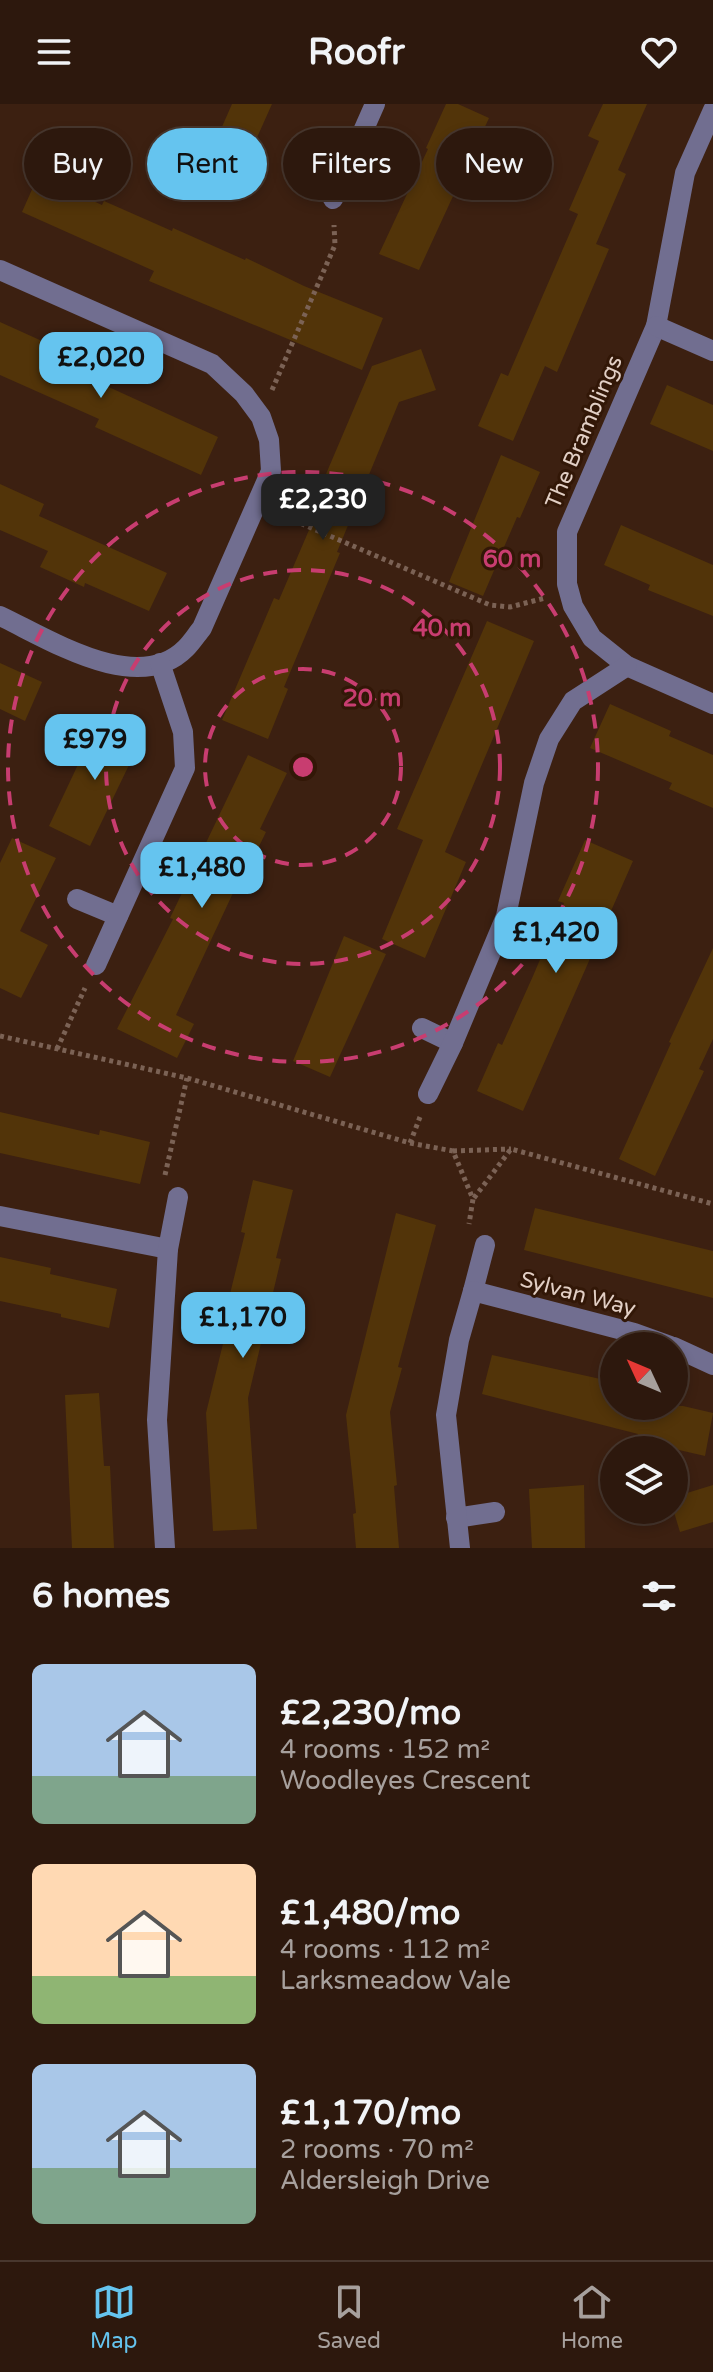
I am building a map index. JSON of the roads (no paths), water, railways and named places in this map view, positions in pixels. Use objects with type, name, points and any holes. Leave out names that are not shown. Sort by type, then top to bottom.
[{"type":"street","points":[[364,128],[375,104]]},
{"type":"street","name":"The Bramblings","points":[[713,110],[685,173],[656,326],[567,532],[567,584],[573,606],[592,638],[627,666],[713,704]]},
{"type":"street","points":[[0,270],[212,364],[244,394],[261,417],[269,440],[271,471],[202,628],[185,650],[160,663],[129,668],[103,664],[0,616]]},
{"type":"street","points":[[656,326],[713,351]]},
{"type":"street","points":[[96,965],[185,768],[183,732],[160,663]]},
{"type":"street","points":[[428,1094],[453,1043],[506,916],[534,783],[549,739],[573,701],[627,666]]},
{"type":"street","points":[[77,899],[118,916]]},
{"type":"street","points":[[422,1028],[453,1043]]},
{"type":"street","points":[[165,1548],[157,1420],[168,1249],[178,1197]]},
{"type":"street","points":[[0,1216],[168,1249]]},
{"type":"street","points":[[460,1548],[446,1415],[459,1340],[485,1245]]},
{"type":"street","name":"Sylvan Way","points":[[473,1291],[630,1332]]},
{"type":"street","name":"Sylvan Way","points":[[688,1354],[713,1365]]},
{"type":"street","points":[[456,1518],[495,1512]]}]
